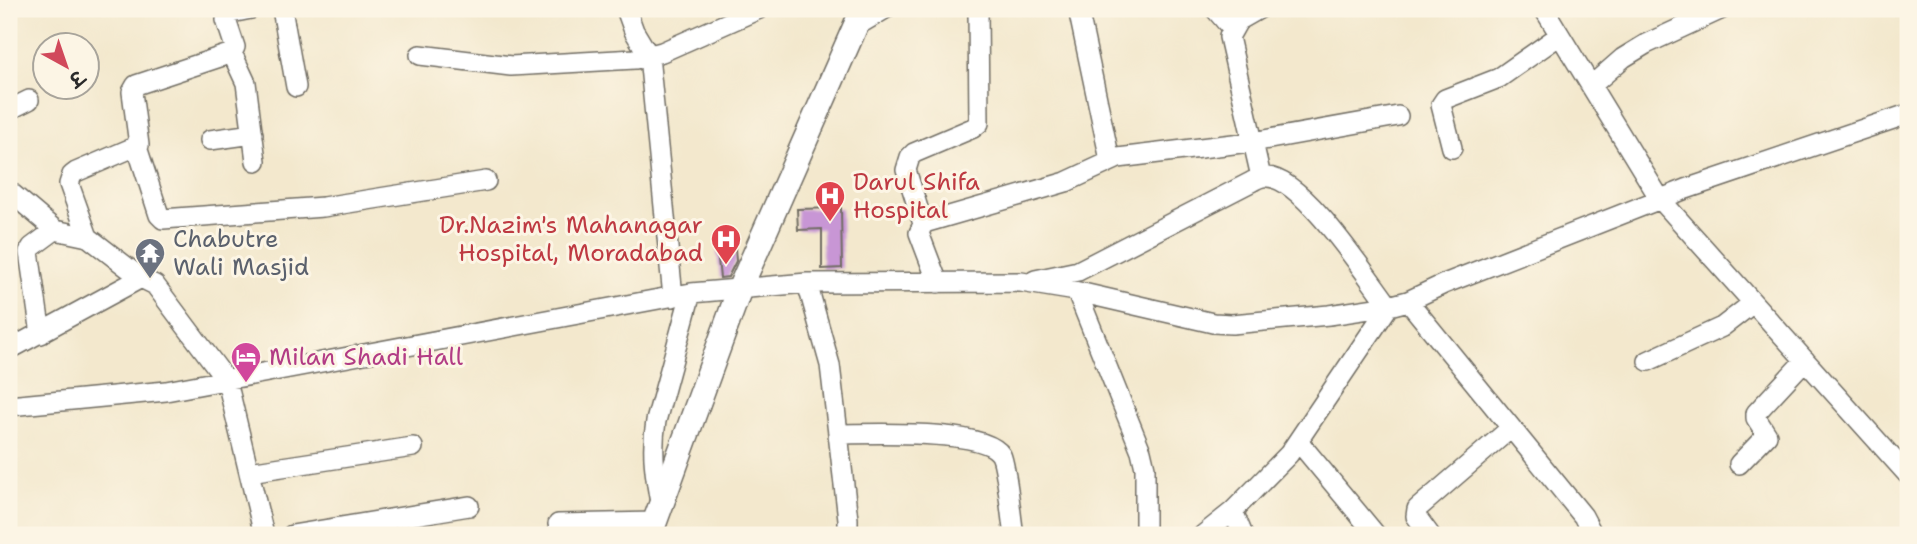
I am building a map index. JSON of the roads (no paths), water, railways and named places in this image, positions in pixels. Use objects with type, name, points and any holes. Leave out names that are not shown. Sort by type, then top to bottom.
[{"type":"main road","points":[[655,521],[740,288],[858,15]]},
{"type":"street","points":[[88,237],[69,184],[72,175],[137,147],[140,142],[132,92],[136,85],[232,53],[235,47],[227,16],[250,9]]},
{"type":"street","points":[[282,9],[296,87]]},
{"type":"street","points":[[558,524],[655,521],[653,441],[682,295],[649,56],[634,31],[626,9]]},
{"type":"street","points":[[420,55],[511,66],[619,61],[649,56],[759,9]]},
{"type":"street","points":[[858,15],[885,9]]},
{"type":"street","points":[[938,284],[919,233],[923,224],[906,170],[914,153],[979,123],[978,9]]},
{"type":"street","points":[[1078,9],[1110,160]]},
{"type":"street","points":[[1215,9],[1232,29]]},
{"type":"street","points":[[1259,9],[1238,21],[1232,29],[1230,45],[1261,177]]},
{"type":"street","points":[[1544,9],[1660,198],[1908,475]]},
{"type":"street","points":[[1591,86],[1623,58],[1646,44],[1722,9]]},
{"type":"street","points":[[1451,148],[1441,105],[1445,99],[1499,78],[1560,35]]},
{"type":"street","points":[[232,53],[246,83],[256,161]]},
{"type":"street","points":[[9,110],[29,100]]},
{"type":"street","points":[[1021,282],[1213,323],[1232,324],[1329,315],[1399,304],[1660,198],[1908,114]]},
{"type":"street","points":[[923,224],[1010,196],[1066,182],[1110,160],[1253,142],[1398,116]]},
{"type":"street","points":[[210,140],[253,134]]},
{"type":"street","points":[[137,147],[159,215],[163,219],[323,207],[486,181]]},
{"type":"street","points":[[9,406],[166,391],[228,381],[682,295],[807,283],[1021,282],[1079,271],[1261,177],[1269,177],[1282,181],[1299,192],[1511,428],[1583,516],[1593,535]]},
{"type":"street","points":[[9,191],[55,230],[88,237],[141,278],[155,285],[228,381],[264,535]]},
{"type":"street","points":[[41,334],[29,252],[55,230]]},
{"type":"street","points":[[12,348],[141,278]]},
{"type":"street","points":[[807,283],[830,365],[848,535]]},
{"type":"street","points":[[1077,292],[1141,451],[1145,468],[1145,535]]},
{"type":"street","points":[[1647,361],[1722,327],[1753,303]]},
{"type":"street","points":[[1203,535],[1233,511],[1289,454],[1399,304]]},
{"type":"street","points":[[1739,464],[1767,435],[1756,418],[1756,413],[1805,360]]},
{"type":"street","points":[[1430,535],[1416,516],[1417,509],[1511,428]]},
{"type":"street","points":[[838,434],[934,435],[985,443],[1002,457],[1014,535]]},
{"type":"street","points":[[1298,441],[1377,535]]},
{"type":"street","points":[[249,472],[413,447]]},
{"type":"street","points":[[292,535],[470,506]]},
{"type":"street","points":[[1233,511],[1242,535]]},
{"type":"place","name":"Darul Shifa Hospital","points":[[830,223]]},
{"type":"place","name":"Dr.Nazim's Mahanagar Hospital, Moradabad","points":[[726,266]]},
{"type":"place","name":"Chabutre Wali Masjid","points":[[150,280]]},
{"type":"place","name":"Milan Shadi Hall","points":[[246,384]]}]
